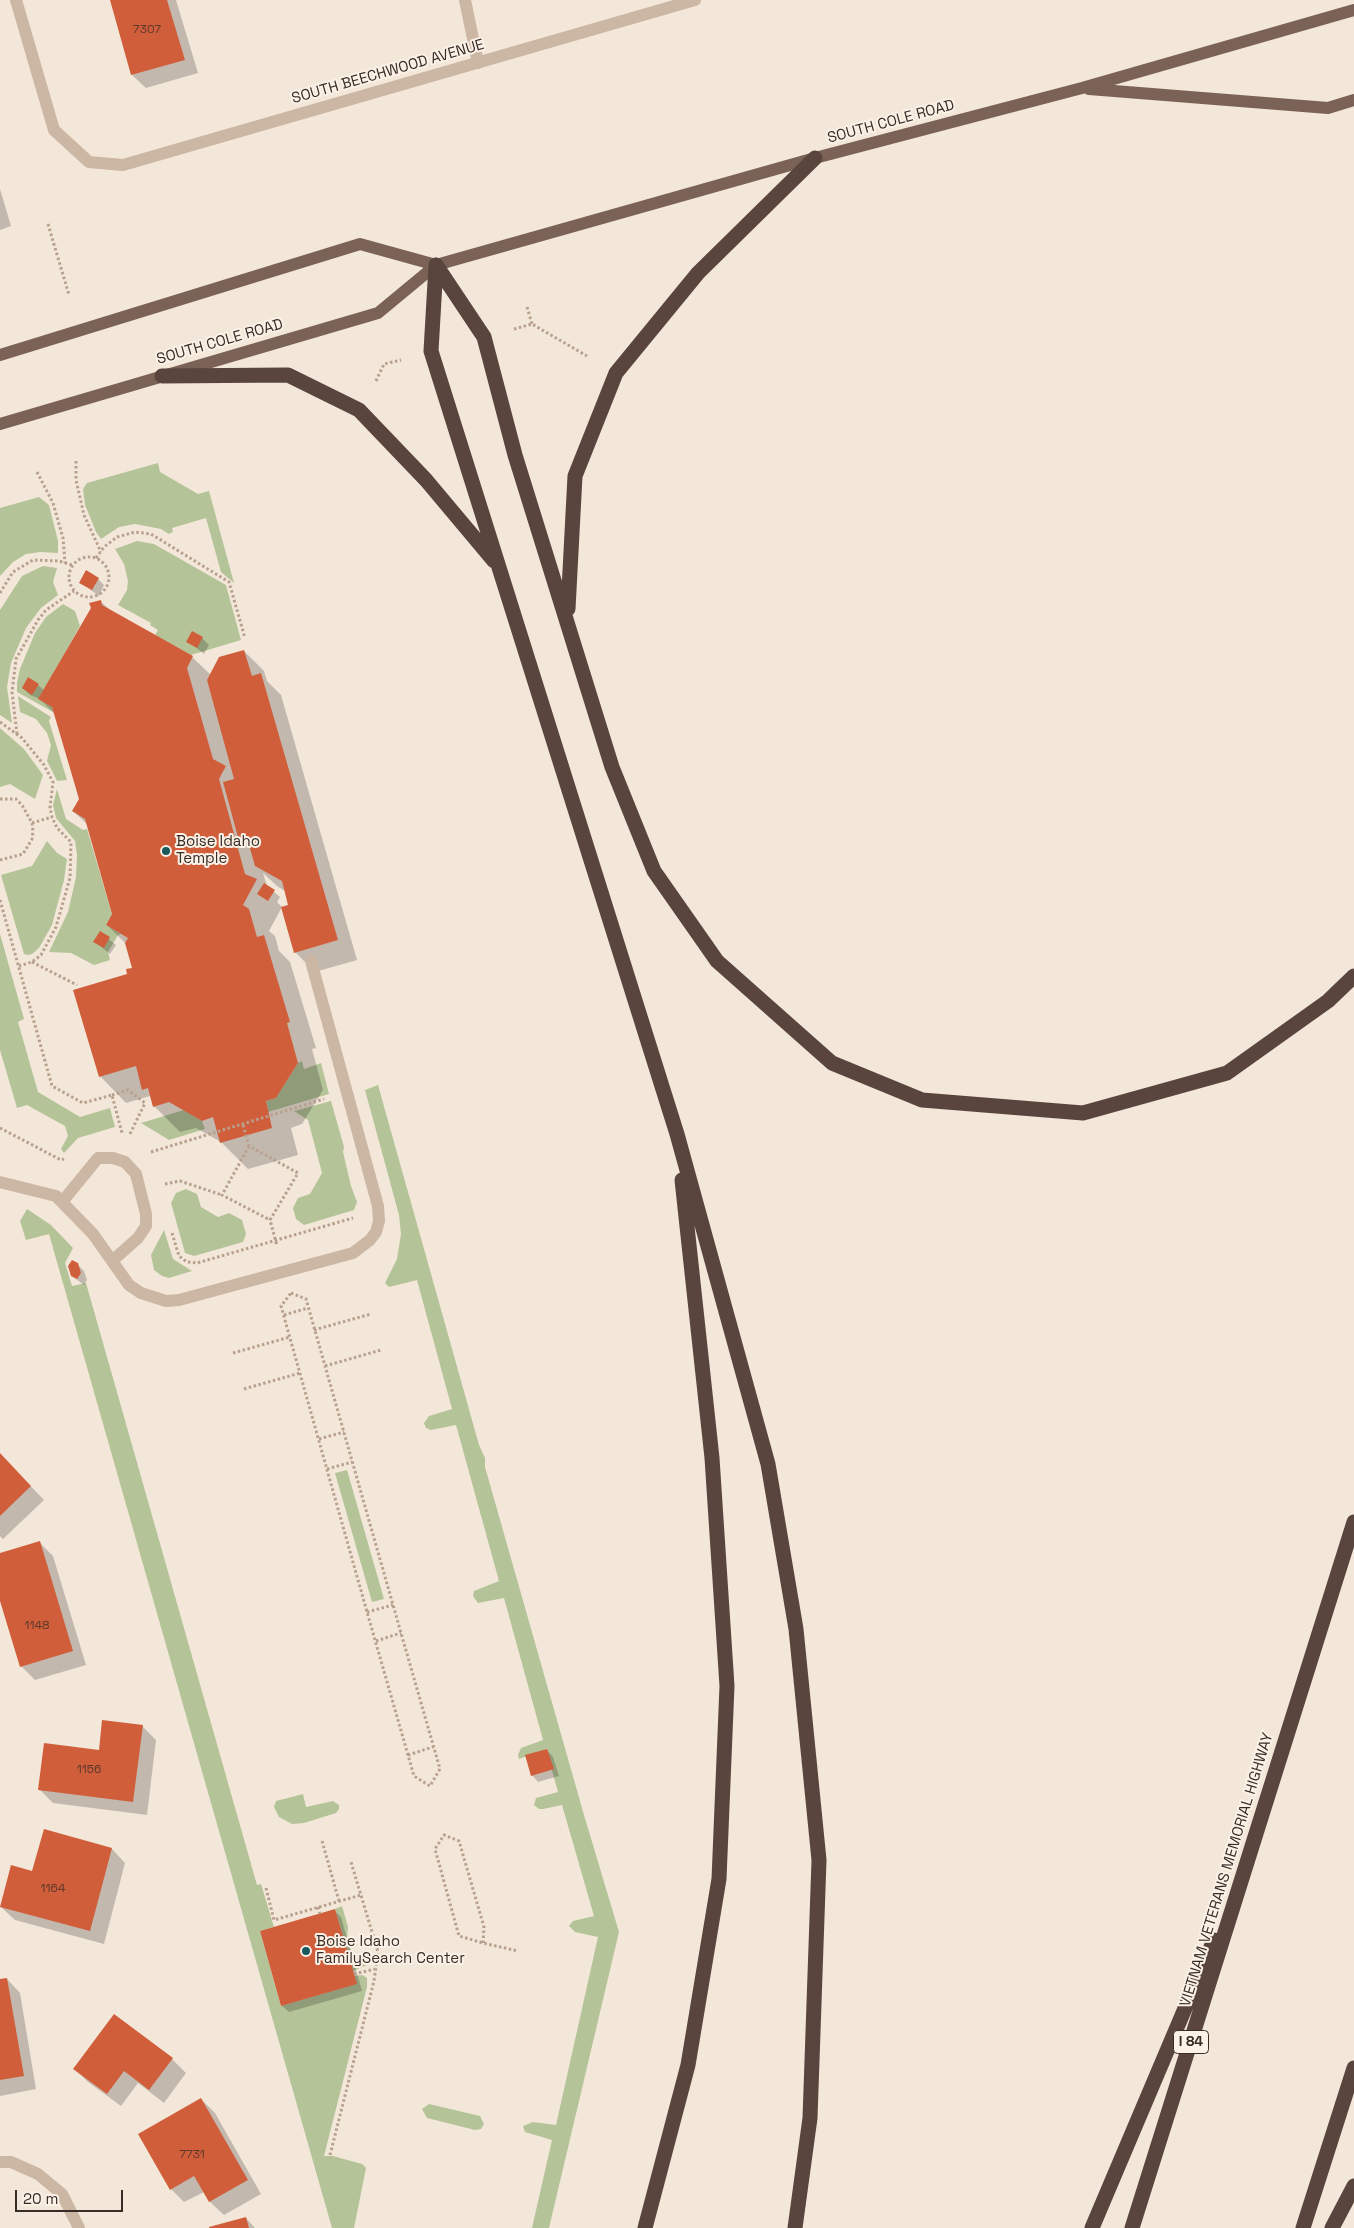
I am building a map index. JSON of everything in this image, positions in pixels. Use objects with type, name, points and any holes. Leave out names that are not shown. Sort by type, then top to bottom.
[{"type":"highway","points":[[568,618],[575,476],[616,373],[698,273],[815,158]]},
{"type":"highway","points":[[436,265],[431,351],[677,1134],[768,1464],[796,1629],[819,1860],[810,2118],[795,2228]]},
{"type":"highway","points":[[436,265],[484,337],[516,454],[568,618],[612,767],[654,871],[717,961],[832,1063],[922,1100],[1083,1113],[1228,1073],[1328,1001],[1354,976]]},
{"type":"highway","points":[[162,376],[288,375],[358,410],[426,480],[498,566]]},
{"type":"highway","points":[[645,2228],[688,2066],[719,1878],[727,1686],[712,1458],[677,1134]]},
{"type":"highway","name":"VIETNAM VETERANS MEMORIAL HIGHWAY","points":[[1132,2228],[1354,1522]]},
{"type":"highway","points":[[1092,2228],[1250,1856]]},
{"type":"highway","points":[[1302,2228],[1354,2068]]},
{"type":"highway","points":[[1332,2228],[1354,2186]]},
{"type":"main road","name":"SOUTH COLE ROAD","points":[[0,424],[378,313],[436,265],[815,158],[1082,88],[1354,10]]},
{"type":"main road","points":[[1082,88],[1328,108],[1354,100]]},
{"type":"main road","points":[[0,355],[360,244],[436,265]]},
{"type":"street","name":"SOUTH BEECHWOOD AVENUE","points":[[16,0],[54,130],[89,162],[123,165],[696,0]]},
{"type":"street","points":[[465,0],[478,63]]},
{"type":"street","points":[[0,1182],[56,1196],[93,1234],[129,1285],[141,1293],[166,1301],[179,1300],[353,1253],[370,1240],[380,1221],[374,1186],[311,961]]},
{"type":"street","points":[[62,1202],[98,1158],[113,1158],[125,1162],[136,1174],[146,1214],[146,1226],[138,1238],[112,1261]]},
{"type":"street","points":[[0,2162],[11,2162],[44,2179],[62,2194],[79,2228]]},
{"type":"path","points":[[48,224],[69,296]]},
{"type":"path","points":[[527,307],[532,324],[587,356]]},
{"type":"path","points":[[514,329],[532,324]]},
{"type":"path","points":[[376,381],[384,364],[401,360]]},
{"type":"path","points":[[76,461],[76,480],[84,515],[101,552]]},
{"type":"path","points":[[37,472],[53,503],[63,538],[65,563]]},
{"type":"path","points":[[96,558],[117,537],[135,532],[151,534],[175,547],[228,582],[245,638]]},
{"type":"path","points":[[86,557],[96,558],[105,564],[108,570],[108,583],[105,589],[95,597],[88,598],[74,592],[68,576],[72,565],[86,557]]},
{"type":"path","points":[[0,593],[13,572],[33,560],[44,559],[72,565]]},
{"type":"path","points":[[18,735],[12,692],[16,660],[38,620],[46,610],[74,592]]},
{"type":"path","points":[[0,722],[18,735],[44,765],[53,782],[50,808],[52,817],[57,828],[71,842],[70,878],[54,933],[41,955],[32,962],[19,966]]},
{"type":"path","points":[[0,799],[16,799],[28,813],[32,823],[32,839],[23,854],[0,860]]},
{"type":"path","points":[[32,823],[52,817]]},
{"type":"path","points":[[0,900],[52,1086],[83,1103],[128,1090],[145,1103],[129,1136]]},
{"type":"path","points":[[32,962],[77,985]]},
{"type":"path","points":[[149,1153],[279,1114],[293,1107],[348,1093]]},
{"type":"path","points":[[112,1095],[122,1133]]},
{"type":"path","points":[[242,1125],[249,1146],[298,1173],[270,1220]]},
{"type":"path","points":[[0,1128],[61,1160],[69,1157]]},
{"type":"path","points":[[114,1135],[122,1133],[135,1140]]},
{"type":"path","points":[[222,1195],[249,1146]]},
{"type":"path","points":[[147,1147],[151,1161]]},
{"type":"path","points":[[158,1185],[180,1182],[222,1195],[270,1220],[277,1246]]},
{"type":"path","points":[[170,1228],[179,1256],[187,1262],[197,1263],[354,1218]]},
{"type":"path","points":[[291,1293],[306,1299],[308,1308],[440,1769],[430,1786],[414,1776],[281,1306],[291,1293]]},
{"type":"path","points":[[284,1315],[308,1308]]},
{"type":"path","points":[[314,1330],[371,1314]]},
{"type":"path","points":[[234,1353],[290,1338]]},
{"type":"path","points":[[325,1366],[381,1350]]},
{"type":"path","points":[[244,1389],[300,1373]]},
{"type":"path","points":[[319,1440],[344,1432]]},
{"type":"path","points":[[328,1469],[352,1462]]},
{"type":"path","points":[[367,1612],[393,1605]]},
{"type":"path","points":[[376,1641],[401,1633]]},
{"type":"path","points":[[408,1755],[433,1747]]},
{"type":"path","points":[[483,1943],[484,1927],[459,1841],[444,1835],[435,1849],[459,1936],[483,1943],[518,1951]]},
{"type":"path","points":[[322,1841],[339,1900]]},
{"type":"path","points":[[330,2155],[378,1952],[351,1862]]},
{"type":"path","points":[[266,1888],[274,1920],[361,1895]]},
{"type":"path","points":[[318,1907],[320,1914]]},
{"type":"path","points":[[354,1974],[375,1969]]},
{"type":"green space","points":[[158,463],[160,472],[198,494],[209,491],[234,583],[221,572],[206,518],[172,528],[173,532],[169,534],[161,529],[135,524],[119,527],[101,539],[96,532],[85,505],[83,489],[87,483]]},
{"type":"green space","points":[[39,497],[49,505],[58,541],[58,553],[40,552],[26,554],[13,562],[0,576],[0,508]]},
{"type":"green space","points":[[137,541],[154,544],[226,585],[241,640],[191,655],[155,635],[158,630],[150,625],[151,623],[118,605],[127,590],[128,581],[124,564],[115,549]]},
{"type":"green space","points":[[43,566],[57,568],[53,582],[58,595],[41,608],[26,628],[11,663],[7,687],[12,723],[0,715],[0,610],[22,576]]},
{"type":"green space","points":[[63,604],[75,611],[80,626],[39,699],[52,707],[53,712],[17,692],[17,683],[20,669],[35,633],[46,617]]},
{"type":"green space","points":[[18,696],[51,717],[49,721],[67,780],[57,781],[47,761],[51,745],[47,733],[36,719],[20,712]]},
{"type":"green space","points":[[0,728],[24,749],[43,775],[35,799],[10,784],[0,787]]},
{"type":"green space","points":[[57,789],[66,819],[83,830],[87,829],[112,914],[106,925],[121,934],[118,935],[108,952],[110,960],[94,965],[71,953],[49,952],[68,912],[76,877],[77,855],[75,841],[56,818],[53,805]]},
{"type":"green space","points":[[47,841],[57,853],[67,859],[64,880],[52,925],[39,948],[32,954],[27,955],[24,954],[1,875],[32,866]]},
{"type":"green space","points":[[0,934],[24,1019],[18,1022],[38,1092],[80,1117],[110,1108],[115,1127],[78,1138],[64,1153],[61,1149],[68,1136],[65,1126],[27,1105],[17,1108],[0,1050]]},
{"type":"green space","points":[[302,1061],[304,1069],[321,1063],[329,1094],[268,1112],[266,1101],[276,1098],[298,1063]]},
{"type":"green space","points":[[378,1085],[479,1445],[485,1458],[485,1467],[584,1815],[619,1932],[549,2228],[532,2228],[552,2140],[525,2132],[523,2126],[533,2122],[556,2125],[598,1937],[575,1932],[569,1926],[573,1921],[594,1916],[562,1805],[539,1809],[534,1805],[536,1798],[558,1792],[546,1749],[519,1759],[518,1755],[521,1748],[543,1740],[504,1598],[478,1603],[473,1596],[474,1591],[499,1581],[456,1425],[431,1430],[426,1428],[424,1423],[429,1416],[452,1409],[417,1280],[389,1287],[385,1283],[397,1259],[401,1234],[399,1215],[365,1090]]},
{"type":"green space","points":[[331,1101],[344,1147],[343,1152],[351,1186],[357,1202],[354,1210],[304,1225],[296,1219],[293,1208],[298,1198],[310,1194],[322,1173],[308,1120],[294,1111]]},
{"type":"green space","points":[[184,1110],[202,1121],[205,1129],[169,1140],[141,1123]]},
{"type":"green space","points":[[186,1189],[197,1194],[201,1207],[218,1217],[229,1213],[242,1220],[246,1234],[243,1242],[194,1256],[185,1253],[171,1203],[176,1193]]},
{"type":"green space","points":[[27,1209],[51,1225],[73,1248],[65,1263],[72,1286],[86,1283],[257,1885],[261,1884],[274,1927],[260,1931],[281,2006],[356,1984],[354,1976],[362,1975],[367,1978],[367,1987],[324,2156],[333,2156],[362,2164],[366,2168],[354,2228],[332,2228],[49,1234],[26,1240],[20,1221]]},
{"type":"green space","points":[[164,1230],[173,1259],[192,1271],[169,1278],[162,1276],[154,1270],[151,1255]]},
{"type":"green space","points":[[347,1470],[384,1599],[372,1602],[335,1473]]},
{"type":"green space","points":[[303,1794],[306,1807],[333,1801],[339,1805],[339,1809],[336,1813],[304,1823],[292,1824],[279,1817],[274,1807],[276,1801]]},
{"type":"green space","points":[[342,1906],[348,1927],[347,1941],[352,1953],[357,1958],[372,1954],[367,1965],[353,1971],[335,1909]]},
{"type":"green space","points":[[429,2104],[480,2116],[484,2124],[481,2129],[475,2130],[427,2118],[422,2109]]},
{"type":"building","points":[[110,0],[167,0],[185,60],[131,75]]},
{"type":"building","points":[[86,570],[99,578],[92,590],[79,583]]},
{"type":"building","name":"Boise Idaho Temple","points":[[101,600],[102,605],[193,656],[187,668],[213,759],[226,766],[219,779],[245,874],[257,879],[243,905],[249,909],[257,937],[264,935],[290,1022],[287,1023],[298,1063],[276,1098],[266,1101],[272,1128],[220,1143],[213,1117],[202,1121],[169,1102],[153,1107],[148,1088],[142,1090],[136,1066],[99,1077],[73,990],[127,974],[126,969],[132,968],[125,943],[128,938],[106,925],[112,914],[85,819],[72,811],[79,799],[52,707],[38,699],[91,608],[89,603]]},
{"type":"building","points":[[192,631],[203,637],[197,648],[186,642]]},
{"type":"building","points":[[244,650],[252,676],[261,673],[338,940],[294,953],[281,907],[288,905],[282,881],[255,866],[247,838],[239,841],[223,782],[234,779],[207,680],[219,657]]},
{"type":"building","points":[[28,677],[39,684],[32,695],[22,688]]},
{"type":"building","points":[[264,883],[275,890],[268,901],[257,894]]},
{"type":"building","points":[[100,931],[110,937],[104,948],[93,942]]},
{"type":"building","points":[[72,1260],[78,1263],[81,1273],[77,1279],[71,1276],[68,1266]]},
{"type":"building","points":[[0,1453],[31,1486],[0,1516]]},
{"type":"building","points":[[40,1541],[73,1651],[20,1667],[0,1601],[0,1553]]},
{"type":"building","points":[[102,1720],[143,1725],[133,1802],[38,1790],[44,1743],[99,1750]]},
{"type":"building","points":[[547,1749],[554,1769],[531,1776],[525,1755]]},
{"type":"building","points":[[44,1829],[112,1848],[90,1931],[0,1907],[11,1865],[32,1871]]},
{"type":"building","name":"Boise Idaho FamilySearch Center","points":[[335,1909],[357,1984],[281,2006],[260,1931]]},
{"type":"building","points":[[7,1978],[24,2076],[0,2080],[0,1979]]},
{"type":"building","points":[[114,2014],[173,2058],[149,2090],[124,2071],[107,2094],[73,2069]]},
{"type":"building","points":[[201,2098],[248,2180],[209,2202],[194,2176],[170,2190],[138,2134]]},
{"type":"building","points":[[246,2217],[249,2228],[209,2228],[209,2227]]},
{"type":"place","name":"Boise Idaho Temple","points":[[166,851]]},
{"type":"place","name":"Boise Idaho FamilySearch Center","points":[[306,1951]]}]
